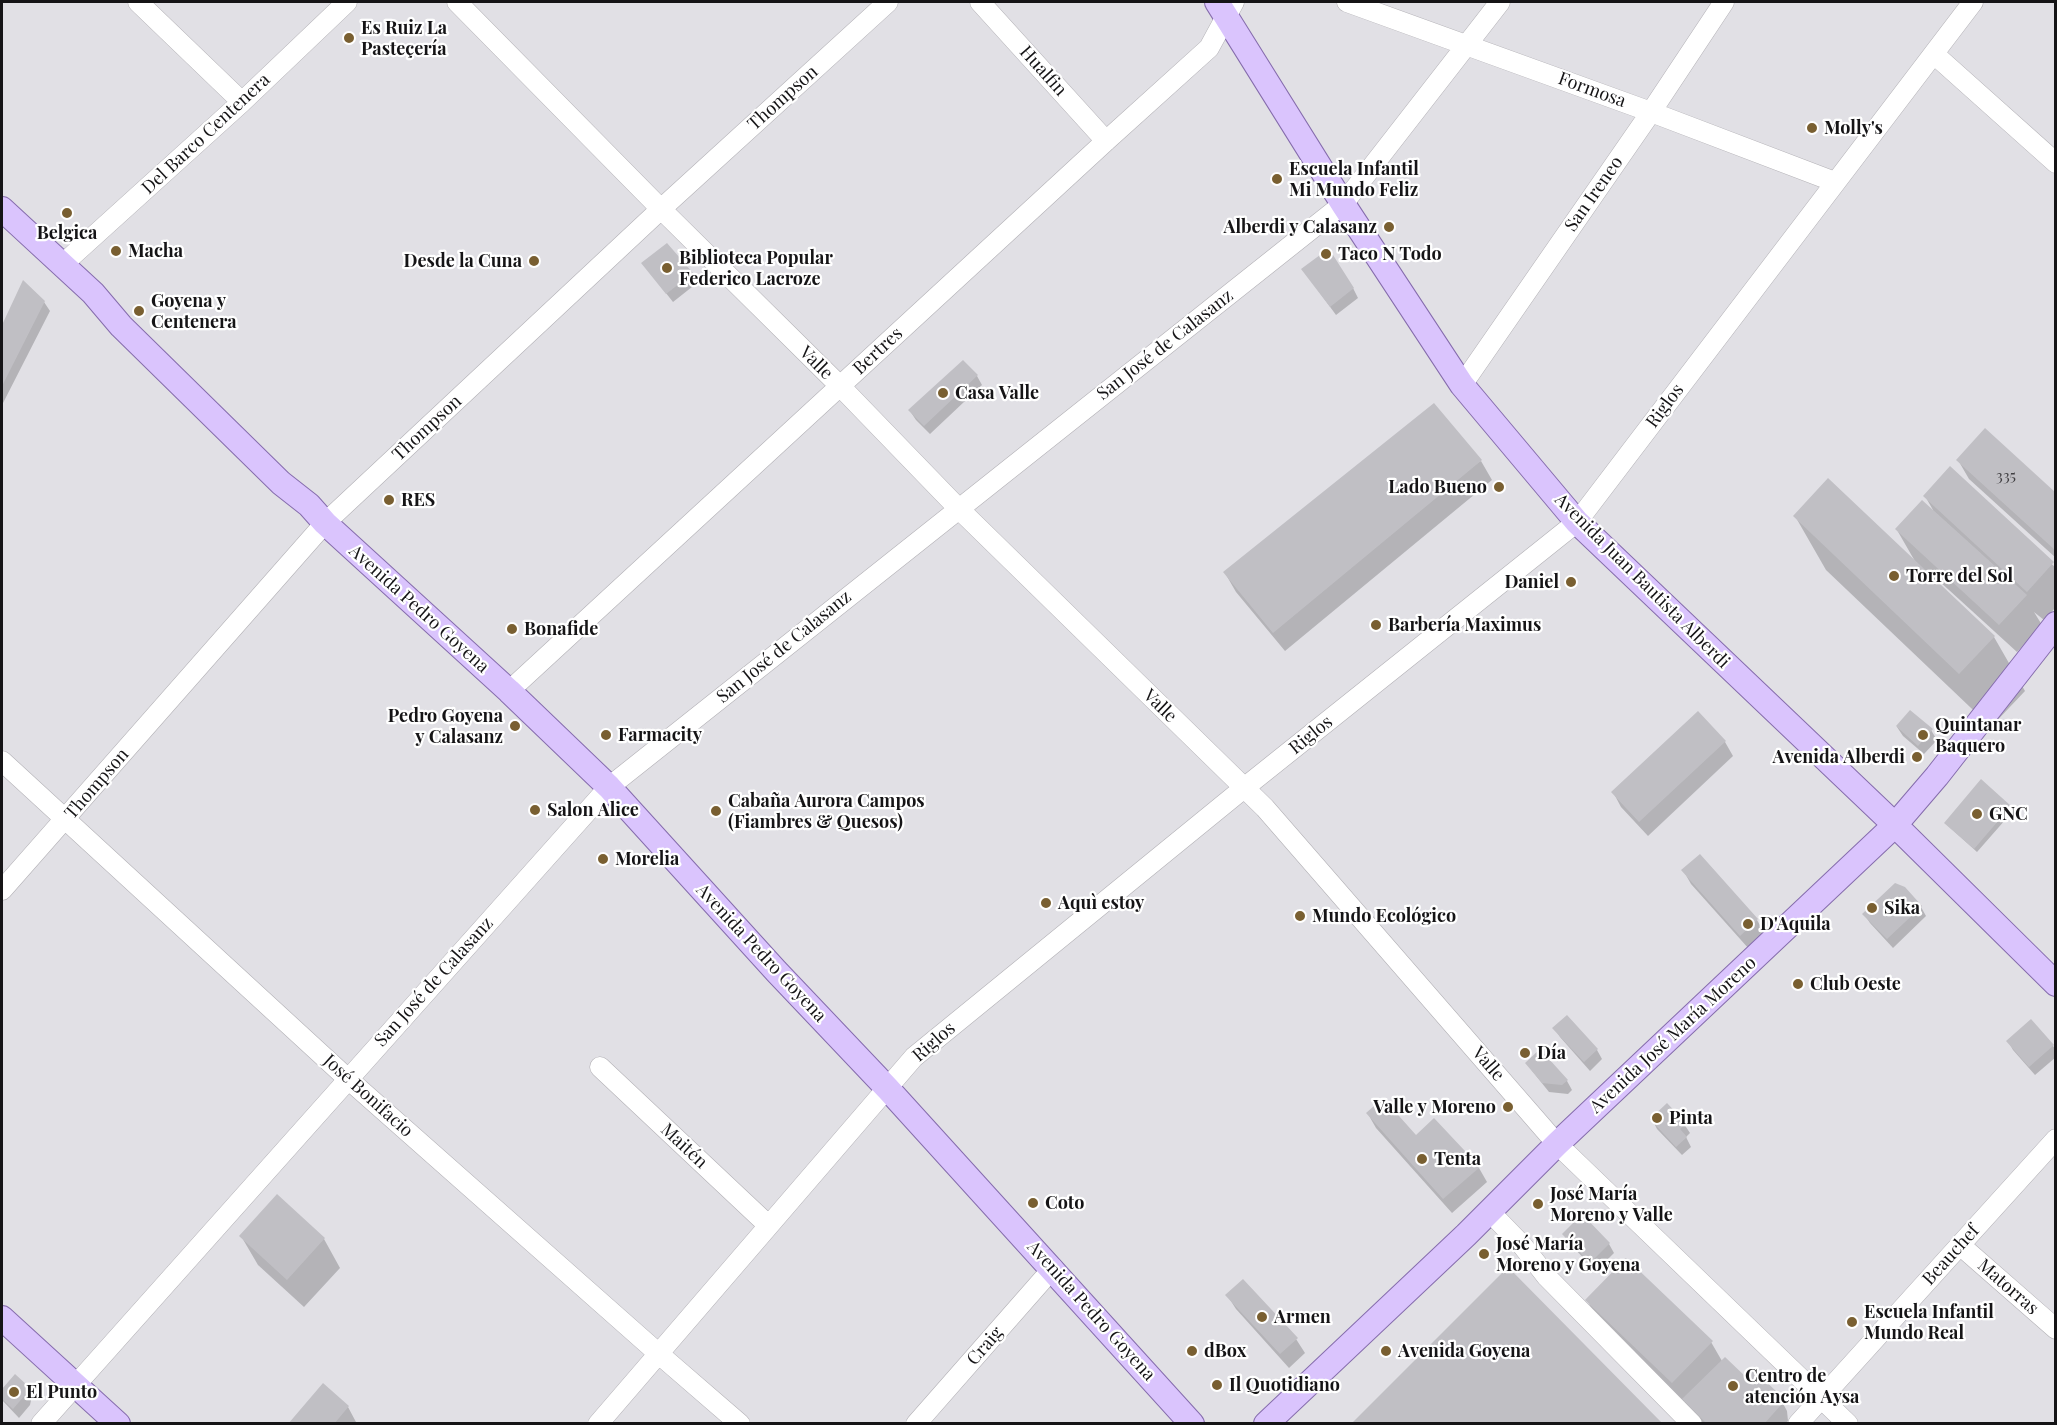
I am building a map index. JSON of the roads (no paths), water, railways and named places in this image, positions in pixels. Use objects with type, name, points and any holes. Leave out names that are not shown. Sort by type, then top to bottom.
[{"type":"main road","name":"Avenida Juan Bautista Alberdi","points":[[1226,6],[1343,204],[1462,385],[1577,522],[1895,825],[2055,984]]},
{"type":"main road","name":"Avenida Pedro Goyena","points":[[2,209],[93,293],[130,317],[290,475],[309,505],[325,523],[510,691],[609,787],[776,971],[1053,1268],[1192,1424]]},
{"type":"main road","name":"Avenida José María Moreno","points":[[1266,1424],[1490,1212],[1557,1144],[1895,825],[1937,776],[2055,624]]},
{"type":"main road","points":[[2,1318],[118,1424]]},
{"type":"street","points":[[138,2],[242,102]]},
{"type":"street","name":"Del Barco Centenera","points":[[63,264],[242,102],[347,2]]},
{"type":"street","name":"Valle","points":[[457,2],[840,386],[958,508],[1273,817],[1557,1144],[1848,1424]]},
{"type":"street","name":"Thompson","points":[[2,890],[325,523],[661,209],[888,2]]},
{"type":"street","name":"Hualfin","points":[[981,2],[1106,141]]},
{"type":"street","name":"Formosa","points":[[1347,2],[1468,44],[1835,182]]},
{"type":"street","name":"San José de Calasanz","points":[[41,1424],[609,787],[1343,204],[1500,2]]},
{"type":"street","name":"San Ireneo","points":[[1462,385],[1651,112],[1724,2]]},
{"type":"street","name":"Riglos","points":[[598,1424],[914,1057],[1244,788],[1577,522],[1973,2]]},
{"type":"street","name":"Bertres","points":[[510,691],[1209,48],[1226,6]]},
{"type":"street","points":[[1934,54],[2055,163]]},
{"type":"street","name":"José Bonifacio","points":[[2,761],[348,1079],[740,1424]]},
{"type":"street","name":"Maitén","points":[[600,1067],[768,1225]]},
{"type":"street","name":"Beauchef","points":[[1798,1424],[2055,1139]]},
{"type":"street","points":[[1490,1212],[1522,1245],[1547,1277],[1692,1424]]},
{"type":"street","name":"Matorras","points":[[1960,1245],[2055,1329]]},
{"type":"street","name":"Craig","points":[[916,1424],[1053,1268]]},
{"type":"place","name":"Es Ruiz La Pasteçería","points":[[349,38]]},
{"type":"place","name":"Molly's","points":[[1812,128]]},
{"type":"place","name":"Escuela Infantil Mi Mundo Feliz","points":[[1277,179]]},
{"type":"place","name":"Belgica","points":[[67,213]]},
{"type":"place","name":"Alberdi y Calasanz","points":[[1389,227]]},
{"type":"place","name":"Macha","points":[[116,251]]},
{"type":"place","name":"Taco N Todo","points":[[1326,254]]},
{"type":"place","name":"Desde la Cuna","points":[[534,261]]},
{"type":"place","name":"Biblioteca Popular Federico Lacroze","points":[[667,268]]},
{"type":"place","name":"Goyena y Centenera","points":[[139,311]]},
{"type":"place","name":"Casa Valle","points":[[943,393]]},
{"type":"place","name":"Lado Bueno","points":[[1499,487]]},
{"type":"place","name":"RES","points":[[389,500]]},
{"type":"place","name":"Torre del Sol","points":[[1894,576]]},
{"type":"place","name":"Daniel","points":[[1571,582]]},
{"type":"place","name":"Barbería Maximus","points":[[1376,625]]},
{"type":"place","name":"Bonafide","points":[[512,629]]},
{"type":"place","name":"Pedro Goyena y Calasanz","points":[[515,726]]},
{"type":"place","name":"Farmacity","points":[[606,735]]},
{"type":"place","name":"Quintanar Baquero","points":[[1923,735]]},
{"type":"place","name":"Avenida Alberdi","points":[[1917,757]]},
{"type":"place","name":"Salon Alice","points":[[535,810]]},
{"type":"place","name":"Cabaña Aurora Campos (Fiambres & Quesos)","points":[[716,811]]},
{"type":"place","name":"GNC","points":[[1977,814]]},
{"type":"place","name":"Morelia","points":[[603,859]]},
{"type":"place","name":"Aquì estoy","points":[[1046,903]]},
{"type":"place","name":"Sika","points":[[1872,908]]},
{"type":"place","name":"Mundo Ecológico","points":[[1300,916]]},
{"type":"place","name":"D'Aquila","points":[[1748,924]]},
{"type":"place","name":"Club Oeste","points":[[1798,984]]},
{"type":"place","name":"Día","points":[[1525,1053]]},
{"type":"place","name":"Valle y Moreno","points":[[1508,1107]]},
{"type":"place","name":"Pinta","points":[[1657,1118]]},
{"type":"place","name":"Tenta","points":[[1422,1159]]},
{"type":"place","name":"Coto","points":[[1033,1203]]},
{"type":"place","name":"José María Moreno y Valle","points":[[1538,1204]]},
{"type":"place","name":"José María Moreno y Goyena","points":[[1484,1254]]},
{"type":"place","name":"Armen","points":[[1262,1317]]},
{"type":"place","name":"Escuela Infantil Mundo Real","points":[[1852,1322]]},
{"type":"place","name":"dBox","points":[[1192,1351]]},
{"type":"place","name":"Avenida Goyena","points":[[1386,1351]]},
{"type":"place","name":"Il Quotidiano","points":[[1217,1385]]},
{"type":"place","name":"Centro de atención Aysa","points":[[1733,1386]]},
{"type":"place","name":"El Punto","points":[[14,1392]]}]
